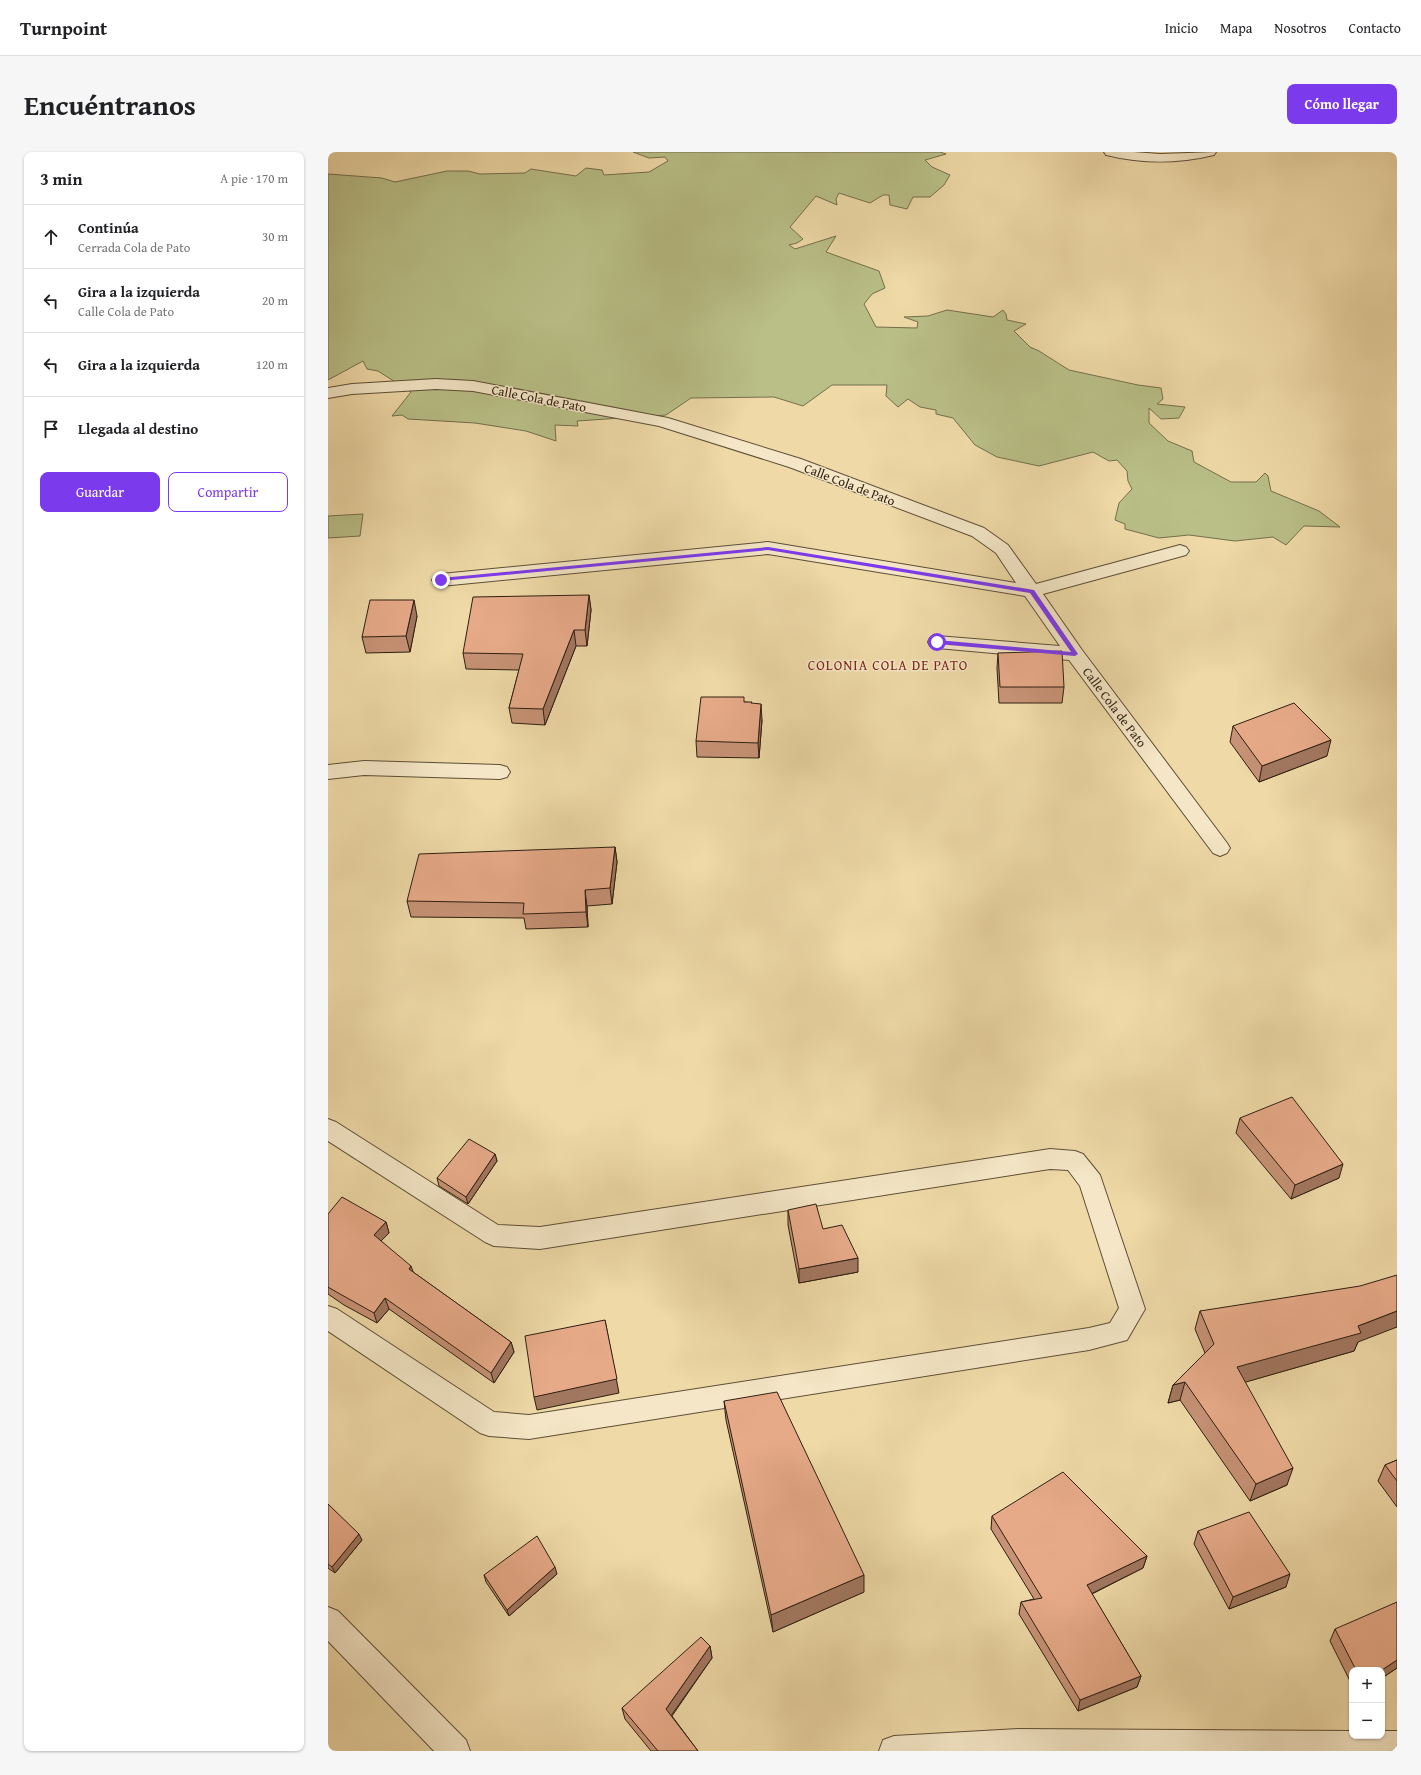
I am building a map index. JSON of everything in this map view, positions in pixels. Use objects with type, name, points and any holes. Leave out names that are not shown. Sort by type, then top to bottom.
[{"type":"street","points":[[1111,152],[1139,158],[1158,159],[1182,158],[1209,152]]},
{"type":"street","name":"Calle Cola de Pato","points":[[328,393],[352,389],[436,384],[473,386],[662,422],[795,462],[978,532],[1002,549],[1075,654],[1220,848]]},
{"type":"street","points":[[441,580],[768,548],[1032,591],[1180,551]]},
{"type":"street","points":[[937,642],[1075,654]]},
{"type":"street","points":[[328,772],[364,768],[500,772]]},
{"type":"street","points":[[328,1129],[494,1235],[540,1238],[1050,1158],[1075,1161],[1091,1182],[1132,1309],[1118,1332],[1088,1339],[528,1427],[489,1424],[328,1318]]},
{"type":"street","points":[[328,1621],[455,1751]]},
{"type":"street","points":[[894,1751],[1018,1744],[1397,1746]]},
{"type":"green space","points":[[633,152],[940,152],[946,154],[925,160],[932,167],[950,175],[944,185],[930,197],[913,197],[907,209],[890,205],[889,195],[883,195],[870,203],[839,193],[836,199],[837,205],[816,196],[790,227],[803,239],[797,243],[789,245],[795,249],[836,236],[826,252],[879,271],[885,288],[872,294],[864,304],[876,327],[917,328],[918,322],[904,317],[928,316],[947,310],[993,317],[1003,310],[1006,314],[1007,320],[1026,324],[1014,331],[1030,347],[1069,370],[1138,385],[1161,388],[1163,399],[1157,404],[1185,407],[1179,418],[1161,419],[1149,408],[1149,423],[1168,441],[1192,451],[1194,462],[1231,482],[1256,482],[1265,473],[1268,476],[1271,491],[1319,511],[1340,527],[1304,526],[1286,545],[1273,537],[1235,541],[1189,535],[1159,538],[1125,529],[1125,524],[1115,520],[1119,503],[1132,489],[1128,481],[1127,471],[1117,460],[1109,461],[1093,452],[1039,466],[997,457],[975,445],[953,418],[936,414],[936,410],[920,407],[908,399],[898,407],[886,396],[887,385],[832,385],[803,406],[774,397],[691,398],[666,415],[577,421],[578,426],[555,425],[556,441],[526,431],[475,423],[408,419],[402,415],[392,416],[411,392],[378,371],[367,369],[363,361],[328,380],[328,174],[382,178],[395,182],[447,171],[468,171],[480,174],[525,173],[531,169],[576,176],[586,168],[602,170],[604,175],[649,172],[668,161],[665,157],[649,158]]},
{"type":"green space","points":[[363,514],[360,536],[328,538],[328,516]]},
{"type":"building","points":[[589,595],[585,630],[574,630],[543,709],[509,708],[523,654],[463,653],[473,597]]},
{"type":"building","points":[[370,600],[414,600],[406,636],[362,637]]},
{"type":"building","points":[[1062,651],[1064,687],[1000,687],[998,653]]},
{"type":"building","points":[[701,697],[744,697],[744,702],[761,704],[758,743],[696,741]]},
{"type":"building","points":[[1294,703],[1331,740],[1262,766],[1233,726]]},
{"type":"building","points":[[615,847],[610,888],[585,890],[586,912],[523,914],[524,903],[407,901],[419,854]]},
{"type":"building","points":[[1292,1097],[1343,1164],[1295,1185],[1240,1118]]},
{"type":"building","points":[[469,1139],[495,1154],[466,1197],[437,1178]]},
{"type":"building","points":[[342,1197],[386,1222],[374,1235],[411,1266],[409,1269],[511,1342],[491,1373],[385,1298],[374,1313],[328,1287],[328,1214]]},
{"type":"building","points":[[816,1204],[823,1229],[842,1225],[858,1258],[799,1269],[788,1210]]},
{"type":"building","points":[[1397,1275],[1397,1311],[1358,1326],[1361,1333],[1237,1367],[1293,1468],[1256,1484],[1185,1382],[1173,1385],[1214,1344],[1200,1311],[1360,1286]]},
{"type":"building","points":[[605,1320],[617,1379],[534,1397],[525,1336]]},
{"type":"building","points":[[777,1392],[864,1575],[771,1615],[724,1401]]},
{"type":"building","points":[[1397,1460],[1397,1481],[1385,1465]]},
{"type":"building","points":[[1063,1472],[1147,1556],[1087,1585],[1141,1676],[1080,1700],[1021,1602],[1042,1598],[992,1516]]},
{"type":"building","points":[[328,1504],[359,1534],[332,1567],[328,1564]]},
{"type":"building","points":[[1249,1512],[1290,1574],[1233,1597],[1198,1531]]},
{"type":"building","points":[[537,1536],[555,1567],[507,1610],[484,1575]]},
{"type":"building","points":[[1397,1602],[1397,1660],[1385,1668],[1354,1667],[1335,1629]]},
{"type":"building","points":[[701,1637],[710,1646],[666,1709],[698,1751],[658,1751],[622,1708]]},
{"type":"district","name":"COLONIA COLA DE PATO","points":[[888,665]]},
{"type":"route","points":[[441,580],[768,548],[1032,591],[1075,654],[937,642]]}]
